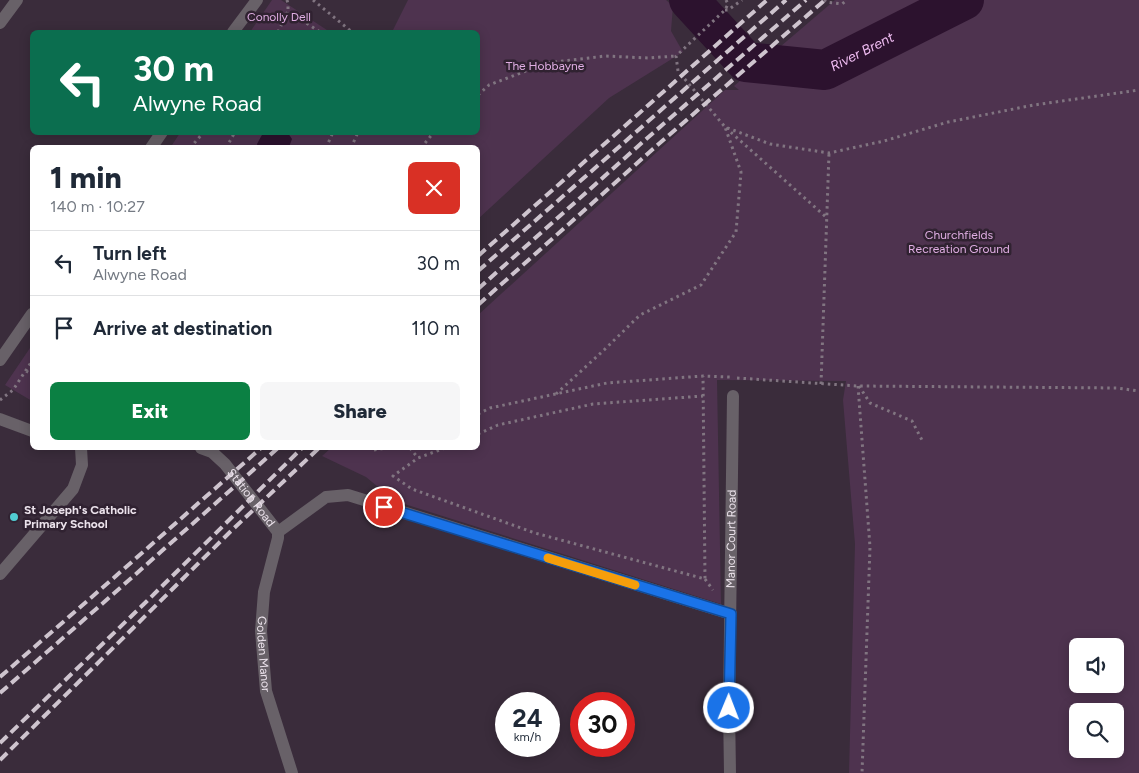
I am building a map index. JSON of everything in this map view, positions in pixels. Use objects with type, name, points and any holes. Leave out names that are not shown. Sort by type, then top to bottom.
[{"type":"street","points":[[0,23],[16,0]]},
{"type":"street","points":[[234,30],[257,0]]},
{"type":"street","points":[[0,360],[30,317]]},
{"type":"street","name":"Manor Court Road","points":[[730,773],[732,396]]},
{"type":"street","points":[[0,419],[30,430]]},
{"type":"street","points":[[0,574],[73,489],[82,465],[81,450]]},
{"type":"street","name":"Station Road","points":[[206,450],[212,452],[225,464],[278,532]]},
{"type":"street","points":[[278,532],[326,497],[348,496],[731,614]]},
{"type":"street","name":"Golden Manor","points":[[278,532],[264,592],[261,631],[266,691],[292,773]]},
{"type":"path","points":[[279,30],[288,11],[287,0]]},
{"type":"path","points":[[313,0],[350,30]]},
{"type":"path","points":[[480,93],[489,84],[547,63],[605,56],[648,58],[676,56],[725,10],[728,4],[726,0]]},
{"type":"path","points":[[725,10],[728,10],[742,0]]},
{"type":"path","points":[[824,0],[826,2],[842,4],[847,0]]},
{"type":"path","points":[[288,11],[317,30]]},
{"type":"path","points":[[676,56],[678,71],[725,127],[827,217]]},
{"type":"path","points":[[725,127],[770,144],[829,153],[948,122],[1034,105],[1139,90]]},
{"type":"path","points":[[555,394],[640,315],[701,285],[736,232],[741,172],[725,127]]},
{"type":"path","points":[[193,145],[201,135]]},
{"type":"path","points":[[423,145],[432,135]]},
{"type":"path","points":[[821,384],[829,153]]},
{"type":"path","points":[[0,400],[13,390],[30,364]]},
{"type":"path","points":[[26,371],[30,373]]},
{"type":"path","points":[[440,450],[418,458],[393,476],[412,489],[535,532],[705,579],[703,376]]},
{"type":"path","points":[[480,413],[490,408],[607,383],[703,376],[858,386],[1117,388],[1139,391]]},
{"type":"path","points":[[858,386],[870,403],[912,422],[923,442]]},
{"type":"path","points":[[858,386],[870,547],[862,773]]},
{"type":"path","points":[[480,433],[498,425],[593,404],[703,396]]},
{"type":"path","points":[[412,450],[418,458]]},
{"type":"green space","name":"Conolly Dell","points":[[272,0],[281,0],[327,30],[251,30]]},
{"type":"green space","name":"The Hobbayne","points":[[408,0],[666,0],[673,6],[671,31],[683,52],[609,98],[480,217],[480,145],[172,145],[179,135],[480,135],[480,30],[393,30]]},
{"type":"green space","name":"Churchfields Recreation Ground","points":[[835,0],[1139,0],[1139,773],[849,773],[855,544],[843,400],[846,381],[717,380],[721,604],[395,501],[366,477],[322,456],[329,450],[480,450],[480,313],[725,90],[739,90],[734,86]]},
{"type":"green space","points":[[30,348],[30,400],[5,385]]},
{"type":"shaded area","points":[[262,135],[289,135],[292,139],[290,145],[257,144]]},
{"type":"waterway","name":"River Brent","points":[[689,0],[746,62],[825,70],[964,0]]},
{"type":"railway","points":[[480,254],[767,0]]},
{"type":"railway","points":[[480,269],[786,0]]},
{"type":"railway","points":[[480,287],[806,0]]},
{"type":"railway","points":[[480,303],[653,149],[825,0]]},
{"type":"railway","points":[[0,677],[259,450]]},
{"type":"railway","points":[[0,693],[276,450]]},
{"type":"railway","points":[[0,743],[300,450]]},
{"type":"railway","points":[[0,760],[230,532],[317,450]]},
{"type":"slow traffic","points":[[548,558],[635,585]]},
{"type":"place","name":"St Joseph's Catholic Primary School","points":[[14,517]]},
{"type":"route","points":[[384,507],[731,614],[729,708]]}]
